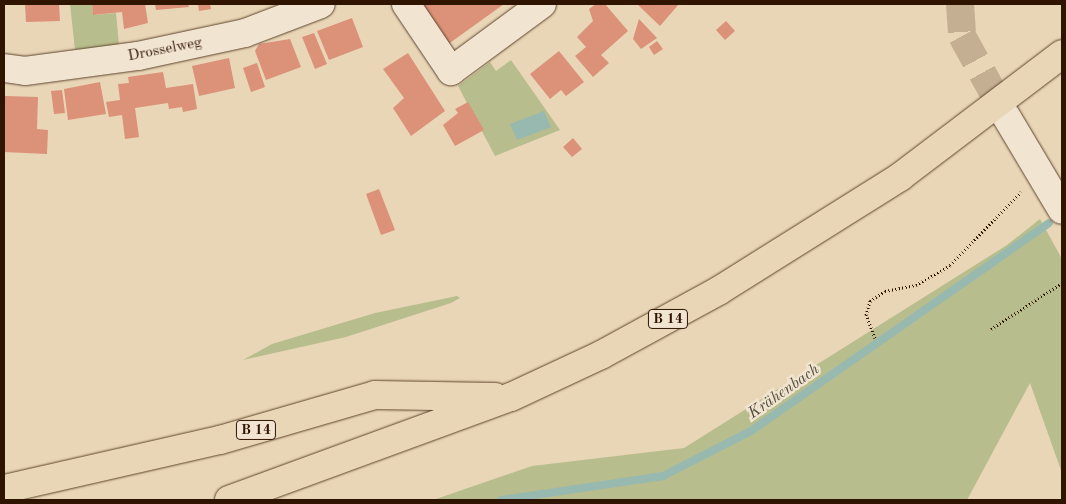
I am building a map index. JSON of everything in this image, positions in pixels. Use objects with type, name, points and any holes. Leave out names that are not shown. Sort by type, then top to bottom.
[{"type":"main road","name":"B 14","points":[[229,500],[511,397],[601,354],[768,260],[900,177],[1062,54]]},
{"type":"main road","name":"B 14","points":[[4,489],[220,440],[375,395],[511,397]]},
{"type":"street","name":"Drosselweg","points":[[4,68],[25,71],[138,56],[245,33],[321,4]]},
{"type":"street","points":[[406,4],[451,71],[542,4]]},
{"type":"street","points":[[1006,116],[1062,210]]},
{"type":"path","points":[[876,338],[866,315],[870,301],[885,291],[916,285],[950,265],[1039,171]]},
{"type":"path","points":[[991,329],[1062,283]]},
{"type":"green space","points":[[70,4],[92,4],[93,15],[116,13],[119,45],[75,50]]},
{"type":"green space","points":[[511,60],[560,130],[495,156],[458,86],[490,62],[496,71]]},
{"type":"green space","points":[[1040,219],[1062,259],[1062,473],[1030,383],[967,500],[433,500],[532,466],[684,448],[1007,245]]},
{"type":"green space","points":[[457,296],[460,298],[451,303],[346,337],[243,360],[272,344],[375,313]]},
{"type":"water","points":[[544,111],[551,127],[517,140],[510,124]]},
{"type":"building","points":[[25,4],[59,4],[60,21],[26,22]]},
{"type":"building","points":[[92,4],[145,4],[148,23],[124,29],[122,12],[93,15]]},
{"type":"building","points":[[155,4],[188,4],[189,7],[156,10]]},
{"type":"building","points":[[198,4],[210,4],[211,9],[199,11]]},
{"type":"building","points":[[422,4],[504,4],[447,45]]},
{"type":"building","points":[[596,4],[605,4],[628,31],[601,55],[609,63],[593,77],[575,56],[586,47],[577,37],[593,21],[589,9]]},
{"type":"building","points":[[637,4],[679,4],[660,26]]},
{"type":"building","points":[[352,18],[363,47],[329,60],[317,31]]},
{"type":"building","points":[[639,19],[657,38],[641,49],[633,39]]},
{"type":"building","points":[[726,21],[735,31],[725,40],[716,30]]},
{"type":"building","points":[[314,33],[327,64],[315,69],[302,37]]},
{"type":"building","points":[[290,39],[301,67],[266,80],[255,51],[259,44]]},
{"type":"building","points":[[657,41],[663,49],[654,55],[649,47]]},
{"type":"building","points":[[559,51],[584,82],[566,96],[561,90],[550,99],[530,74]]},
{"type":"building","points":[[408,53],[445,111],[411,136],[393,108],[404,98],[383,69]]},
{"type":"building","points":[[229,58],[235,88],[199,96],[192,66]]},
{"type":"building","points":[[257,63],[265,87],[251,92],[243,68]]},
{"type":"building","points":[[163,72],[166,88],[193,84],[197,109],[183,112],[182,107],[169,109],[168,103],[135,108],[139,137],[125,139],[122,115],[109,117],[106,102],[120,100],[118,84],[129,83],[128,77]]},
{"type":"building","points":[[100,82],[106,114],[68,120],[64,89]]},
{"type":"building","points":[[62,90],[65,113],[54,114],[51,91]]},
{"type":"building","points":[[5,96],[38,97],[37,129],[48,130],[47,154],[4,152]]},
{"type":"building","points":[[468,102],[484,130],[455,146],[443,125],[458,113],[455,109]]},
{"type":"building","points":[[573,138],[582,149],[572,157],[563,147]]},
{"type":"building","points":[[379,189],[395,230],[381,235],[366,194]]},
{"type":"waterway","name":"Krähenbach","points":[[501,500],[663,476],[751,431],[1049,223]]},
{"type":"tunnel","points":[[960,4],[962,36],[1006,116]]}]
